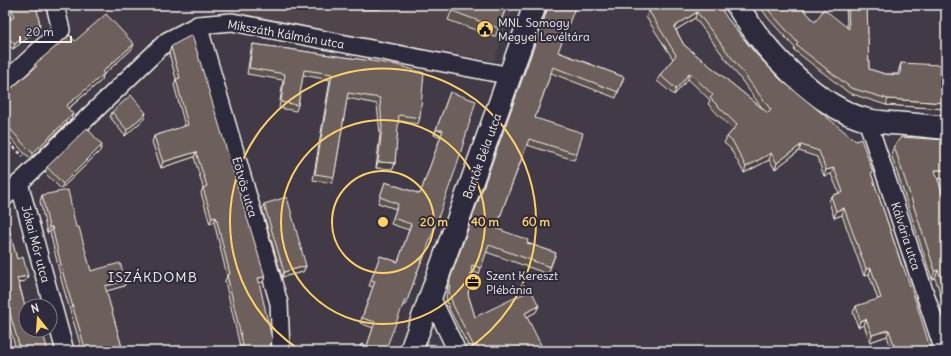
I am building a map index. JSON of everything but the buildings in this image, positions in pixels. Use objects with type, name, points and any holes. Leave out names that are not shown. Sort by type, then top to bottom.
[{"type":"street","points":[[5,82],[61,30],[55,5]]},
{"type":"street","name":"Bartók Béla utca","points":[[411,351],[511,76],[535,5]]},
{"type":"street","points":[[737,5],[746,20],[770,50],[806,86],[837,109],[868,120],[946,128]]},
{"type":"street","name":"Mikszáth Kálmán utca","points":[[5,197],[167,41],[198,25],[232,22],[511,76]]},
{"type":"street","name":"Eötvös utca","points":[[198,25],[279,303],[281,351]]},
{"type":"street","name":"Kálvária utca","points":[[868,120],[944,351]]},
{"type":"street","name":"Jókai Mór utca","points":[[19,183],[65,351]]},
{"type":"street","points":[[431,298],[457,351]]},
{"type":"path","points":[[5,139],[34,168]]},
{"type":"shaded area","name":"MNL Somogy Megyei Levéltára","points":[[221,5],[328,5],[328,9],[380,9],[380,5],[454,5],[448,20],[507,5],[515,5],[494,61],[223,10]]},
{"type":"place","name":"MNL Somogy Megyei Levéltára","points":[[485,29]]},
{"type":"place","name":"Szent Kereszt Plébánia","points":[[473,282]]},
{"type":"district","name":"ISZÁKDOMB","points":[[153,277]]}]
